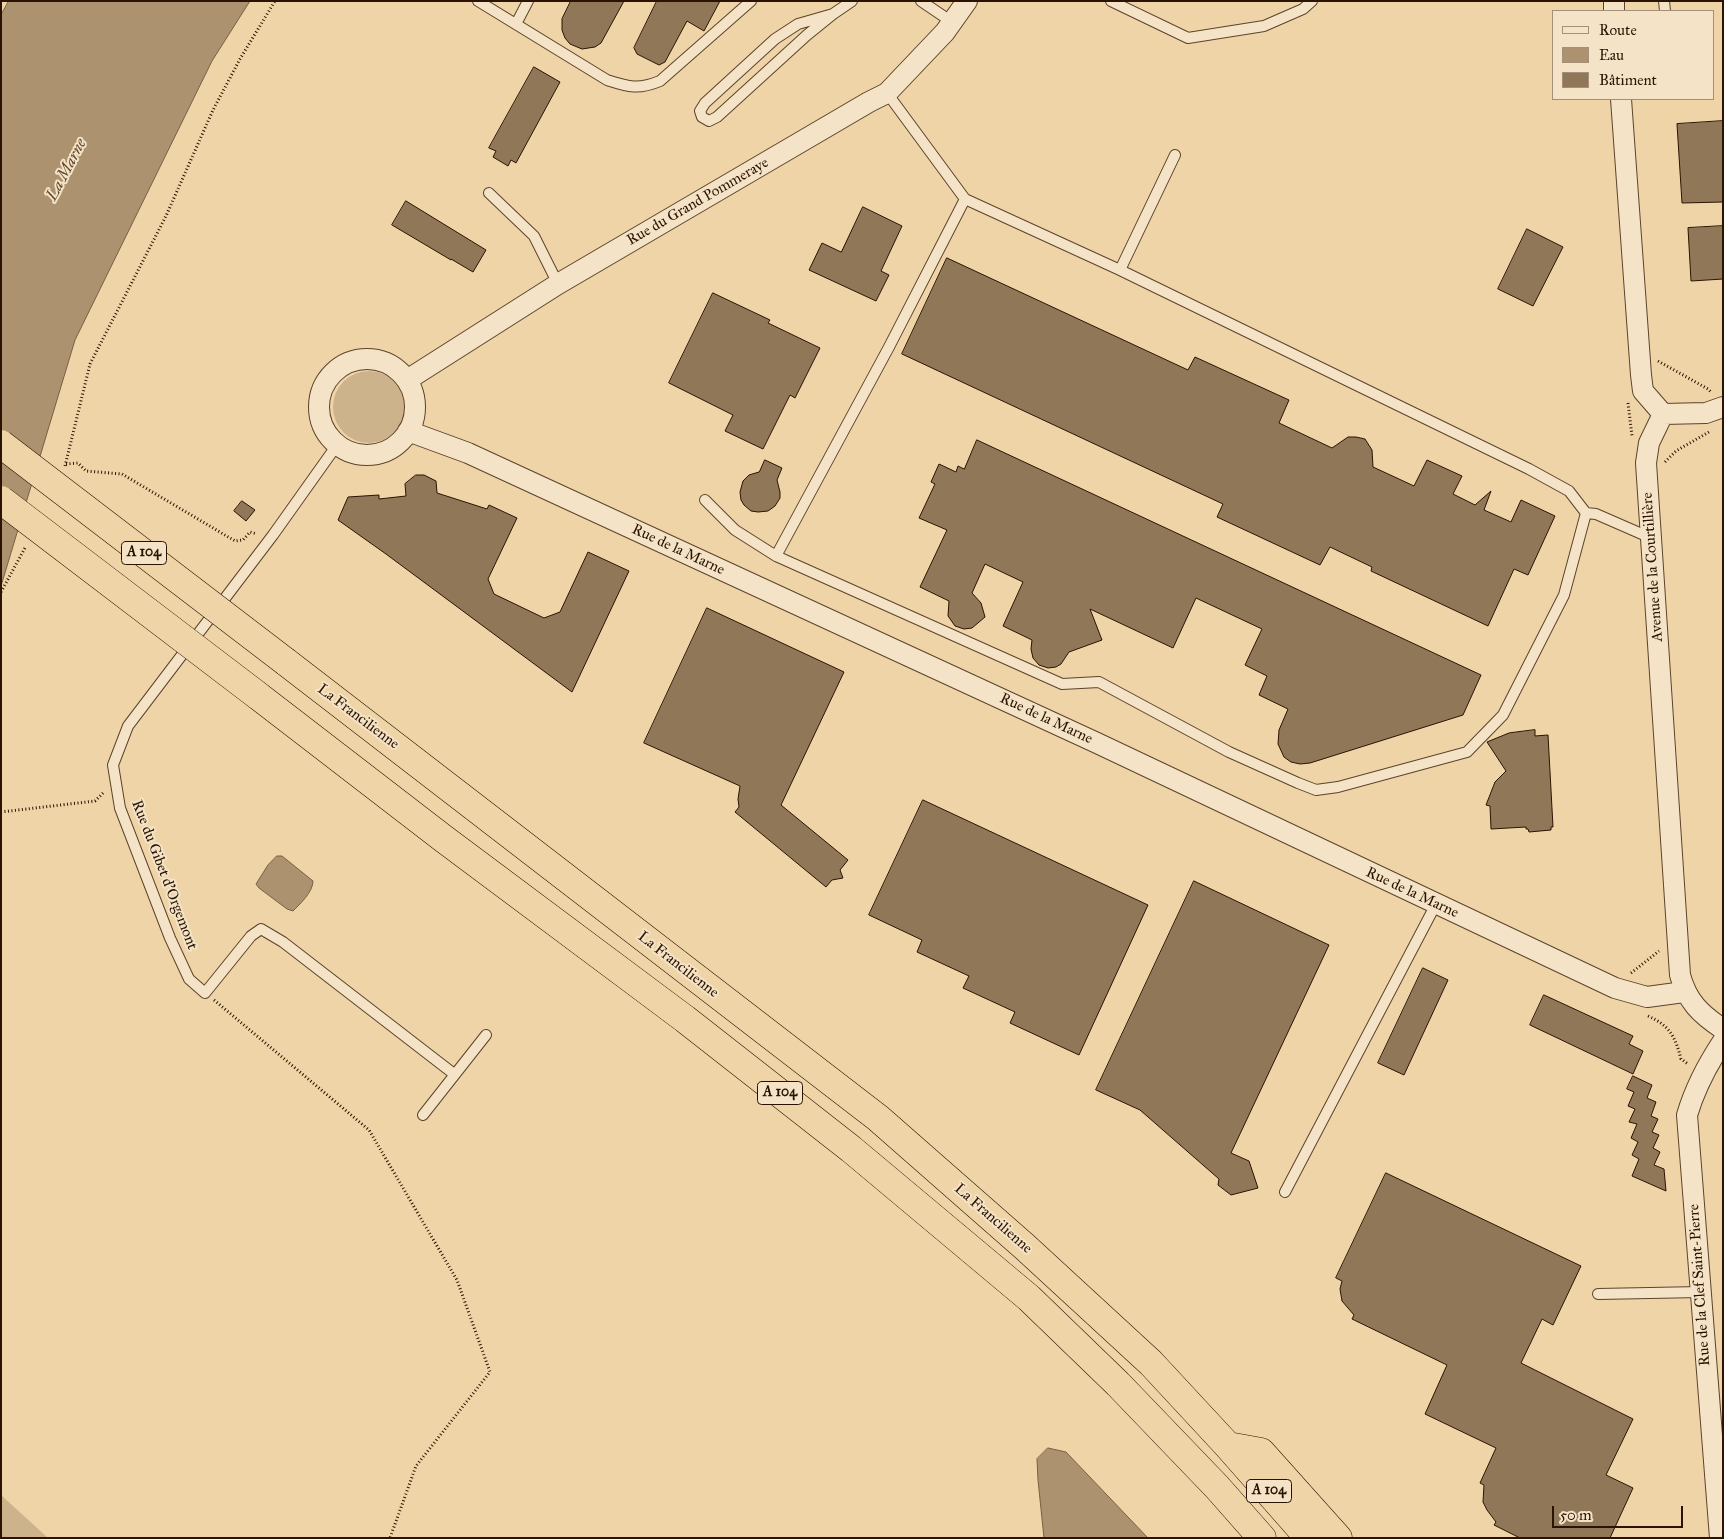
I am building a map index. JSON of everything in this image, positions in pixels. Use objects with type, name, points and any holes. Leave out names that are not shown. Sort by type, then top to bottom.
[{"type":"highway","name":"La Francilienne","points":[[1,444],[878,1118],[1025,1246],[1151,1363],[1228,1446],[1309,1538]]},
{"type":"highway","name":"A 104","points":[[1,500],[429,827],[686,1019],[851,1149],[1028,1298],[1118,1384],[1217,1487],[1262,1538]]},
{"type":"highway","points":[[1228,1446],[1261,1452],[1338,1538]]},
{"type":"street","name":"Rue du Grand Pommeraye","points":[[407,380],[558,284],[869,102],[888,93],[945,32],[967,1]]},
{"type":"street","points":[[1620,100],[1643,391],[1663,414],[1706,413],[1722,407]]},
{"type":"street","points":[[364,359],[389,364],[396,368],[407,380],[413,392],[415,405],[414,419],[408,431],[398,444],[384,452],[368,455],[352,452],[337,445],[326,432],[320,417],[320,400],[325,384],[334,371],[348,362],[364,359]]},
{"type":"street","name":"Avenue de la Courtillière","points":[[1663,414],[1649,443],[1646,463],[1680,975],[1684,992]]},
{"type":"street","name":"Rue de la Marne","points":[[408,431],[468,453],[998,697],[1623,991],[1647,997],[1684,992]]},
{"type":"street","points":[[1684,992],[1703,1014],[1723,1029]]},
{"type":"street","name":"Rue de la Clef Saint-Pierre","points":[[1720,1538],[1687,1115],[1703,1073],[1723,1042]]},
{"type":"lane","points":[[478,1],[607,80],[628,87],[645,87],[660,81],[751,1]]},
{"type":"lane","points":[[516,24],[528,1]]},
{"type":"lane","points":[[833,14],[798,24],[776,39],[705,103],[700,111],[702,117],[709,121],[717,117],[833,14],[852,1]]},
{"type":"lane","points":[[920,1],[952,22]]},
{"type":"lane","points":[[1111,1],[1188,38],[1264,26],[1304,9],[1312,1]]},
{"type":"lane","points":[[888,93],[965,199],[1120,270],[1529,469],[1569,491],[1586,513],[1596,514],[1651,538]]},
{"type":"lane","points":[[1120,270],[1175,155]]},
{"type":"lane","points":[[488,193],[534,236],[558,284]]},
{"type":"lane","points":[[776,556],[889,347],[965,199]]},
{"type":"lane","name":"Rue du Gibet d'Orgemont","points":[[205,993],[189,979],[170,938],[120,808],[113,765],[128,726],[273,535],[337,445]]},
{"type":"lane","points":[[705,500],[735,530],[776,556],[1062,684],[1099,682],[1228,752],[1316,790],[1467,752],[1503,715],[1564,595],[1586,513]]},
{"type":"lane","points":[[1285,1192],[1436,904]]},
{"type":"lane","points":[[205,993],[251,936],[261,929],[283,942],[454,1074]]},
{"type":"lane","points":[[424,1115],[486,1035]]},
{"type":"lane","points":[[1598,1294],[1701,1292]]},
{"type":"path","points":[[273,535],[262,538],[258,534],[250,532],[243,540],[235,541],[122,474],[86,471],[78,463],[66,464],[90,364],[166,216],[191,157],[222,93],[275,1]]},
{"type":"path","points":[[1639,357],[1651,357],[1708,389],[1722,407]]},
{"type":"path","points":[[1647,484],[1662,484],[1660,474],[1665,461],[1676,451],[1715,429]]},
{"type":"path","points":[[1,592],[24,550]]},
{"type":"path","points":[[1,812],[95,801],[115,781]]},
{"type":"path","points":[[205,993],[369,1130],[457,1280],[490,1372],[416,1466],[390,1538]]},
{"type":"path","points":[[1646,1015],[1666,1026],[1674,1037],[1681,1059],[1703,1073]]},
{"type":"shaded area","points":[[369,371],[389,377],[399,387],[405,407],[399,427],[389,437],[369,443],[349,437],[339,427],[333,407],[339,387],[349,377]]},
{"type":"shaded area","points":[[1,1495],[48,1538],[1,1538]]},
{"type":"water","name":"La Marne","points":[[9,1],[250,1],[212,61],[75,340],[1,586],[1,15]]},
{"type":"water","points":[[277,856],[282,856],[313,881],[309,893],[293,911],[287,909],[256,884],[268,865]]},
{"type":"water","points":[[1048,1448],[1066,1452],[1148,1538],[1044,1538],[1037,1459]]},
{"type":"building","points":[[571,1],[624,1],[601,43],[595,47],[582,49],[570,44],[562,30],[562,19]]},
{"type":"building","points":[[657,1],[720,1],[704,31],[687,21],[665,62],[659,65],[637,54],[634,48]]},
{"type":"building","points":[[534,67],[560,82],[516,163],[511,160],[508,166],[493,157],[496,151],[489,148]]},
{"type":"building","points":[[1723,121],[1723,202],[1682,203],[1677,124]]},
{"type":"building","points":[[406,201],[486,250],[473,272],[392,225]]},
{"type":"building","points":[[863,207],[902,226],[881,271],[889,275],[876,301],[809,270],[822,243],[841,252]]},
{"type":"building","points":[[1723,226],[1723,279],[1691,281],[1688,228]]},
{"type":"building","points":[[1527,229],[1563,247],[1533,306],[1498,289]]},
{"type":"building","points":[[947,258],[1188,370],[1195,357],[1289,400],[1279,423],[1332,448],[1348,437],[1365,439],[1372,450],[1373,467],[1414,486],[1427,460],[1462,476],[1453,494],[1475,505],[1491,491],[1484,510],[1511,522],[1521,500],[1555,516],[1528,575],[1514,569],[1488,626],[1371,571],[1372,567],[1330,547],[1320,565],[1217,517],[1223,504],[902,354]]},
{"type":"building","points":[[713,293],[770,320],[768,323],[820,348],[795,398],[790,395],[763,449],[725,431],[733,415],[669,383]]},
{"type":"building","points":[[977,440],[1481,675],[1463,715],[1310,763],[1300,764],[1291,762],[1284,757],[1278,744],[1279,730],[1288,709],[1259,695],[1267,676],[1245,665],[1262,629],[1196,598],[1173,648],[1090,609],[1102,640],[1069,652],[1061,664],[1048,668],[1039,665],[1033,658],[1032,640],[1003,626],[1023,582],[985,564],[972,593],[981,603],[985,617],[972,628],[964,629],[955,626],[948,616],[949,601],[920,587],[947,530],[919,518],[935,484],[931,482],[939,464],[956,472],[958,466],[964,469]]},
{"type":"building","points":[[765,460],[782,468],[777,480],[780,498],[775,506],[768,511],[751,511],[741,500],[740,492],[743,481],[749,475],[759,472]]},
{"type":"building","points":[[416,475],[424,475],[436,481],[437,493],[487,509],[489,505],[517,518],[488,579],[494,594],[544,618],[560,612],[588,552],[629,571],[572,692],[338,520],[348,497],[379,495],[379,499],[406,496],[405,484]]},
{"type":"building","points":[[242,501],[255,510],[246,521],[234,511]]},
{"type":"building","points":[[707,608],[844,672],[781,805],[848,860],[840,870],[843,878],[832,880],[826,887],[735,812],[739,807],[740,786],[644,743]]},
{"type":"building","points":[[1535,730],[1535,736],[1548,735],[1553,827],[1551,827],[1551,830],[1529,832],[1526,827],[1491,829],[1490,806],[1486,805],[1495,782],[1506,771],[1487,742],[1509,733]]},
{"type":"building","points":[[923,800],[1148,905],[1079,1055],[1010,1023],[1015,1012],[963,988],[969,976],[917,952],[922,940],[869,915]]},
{"type":"building","points":[[1194,881],[1329,945],[1231,1153],[1249,1161],[1258,1188],[1231,1195],[1218,1185],[1219,1179],[1140,1110],[1096,1090]]},
{"type":"building","points":[[1423,968],[1448,980],[1404,1075],[1378,1063]]},
{"type":"building","points":[[1544,995],[1633,1036],[1629,1044],[1643,1051],[1633,1074],[1530,1025]]},
{"type":"building","points":[[1633,1076],[1652,1085],[1647,1098],[1656,1102],[1651,1116],[1658,1119],[1652,1132],[1659,1135],[1653,1148],[1660,1152],[1654,1165],[1664,1169],[1666,1191],[1632,1176],[1639,1159],[1632,1155],[1638,1142],[1631,1138],[1637,1124],[1629,1122],[1635,1109],[1628,1106],[1634,1092],[1627,1089]]},
{"type":"building","points":[[1386,1173],[1581,1266],[1553,1325],[1542,1319],[1521,1363],[1633,1419],[1606,1475],[1633,1488],[1610,1538],[1520,1538],[1494,1525],[1496,1522],[1483,1502],[1484,1485],[1480,1483],[1496,1448],[1425,1414],[1447,1365],[1352,1319],[1354,1315],[1342,1301],[1340,1289],[1342,1281],[1336,1278]]}]
